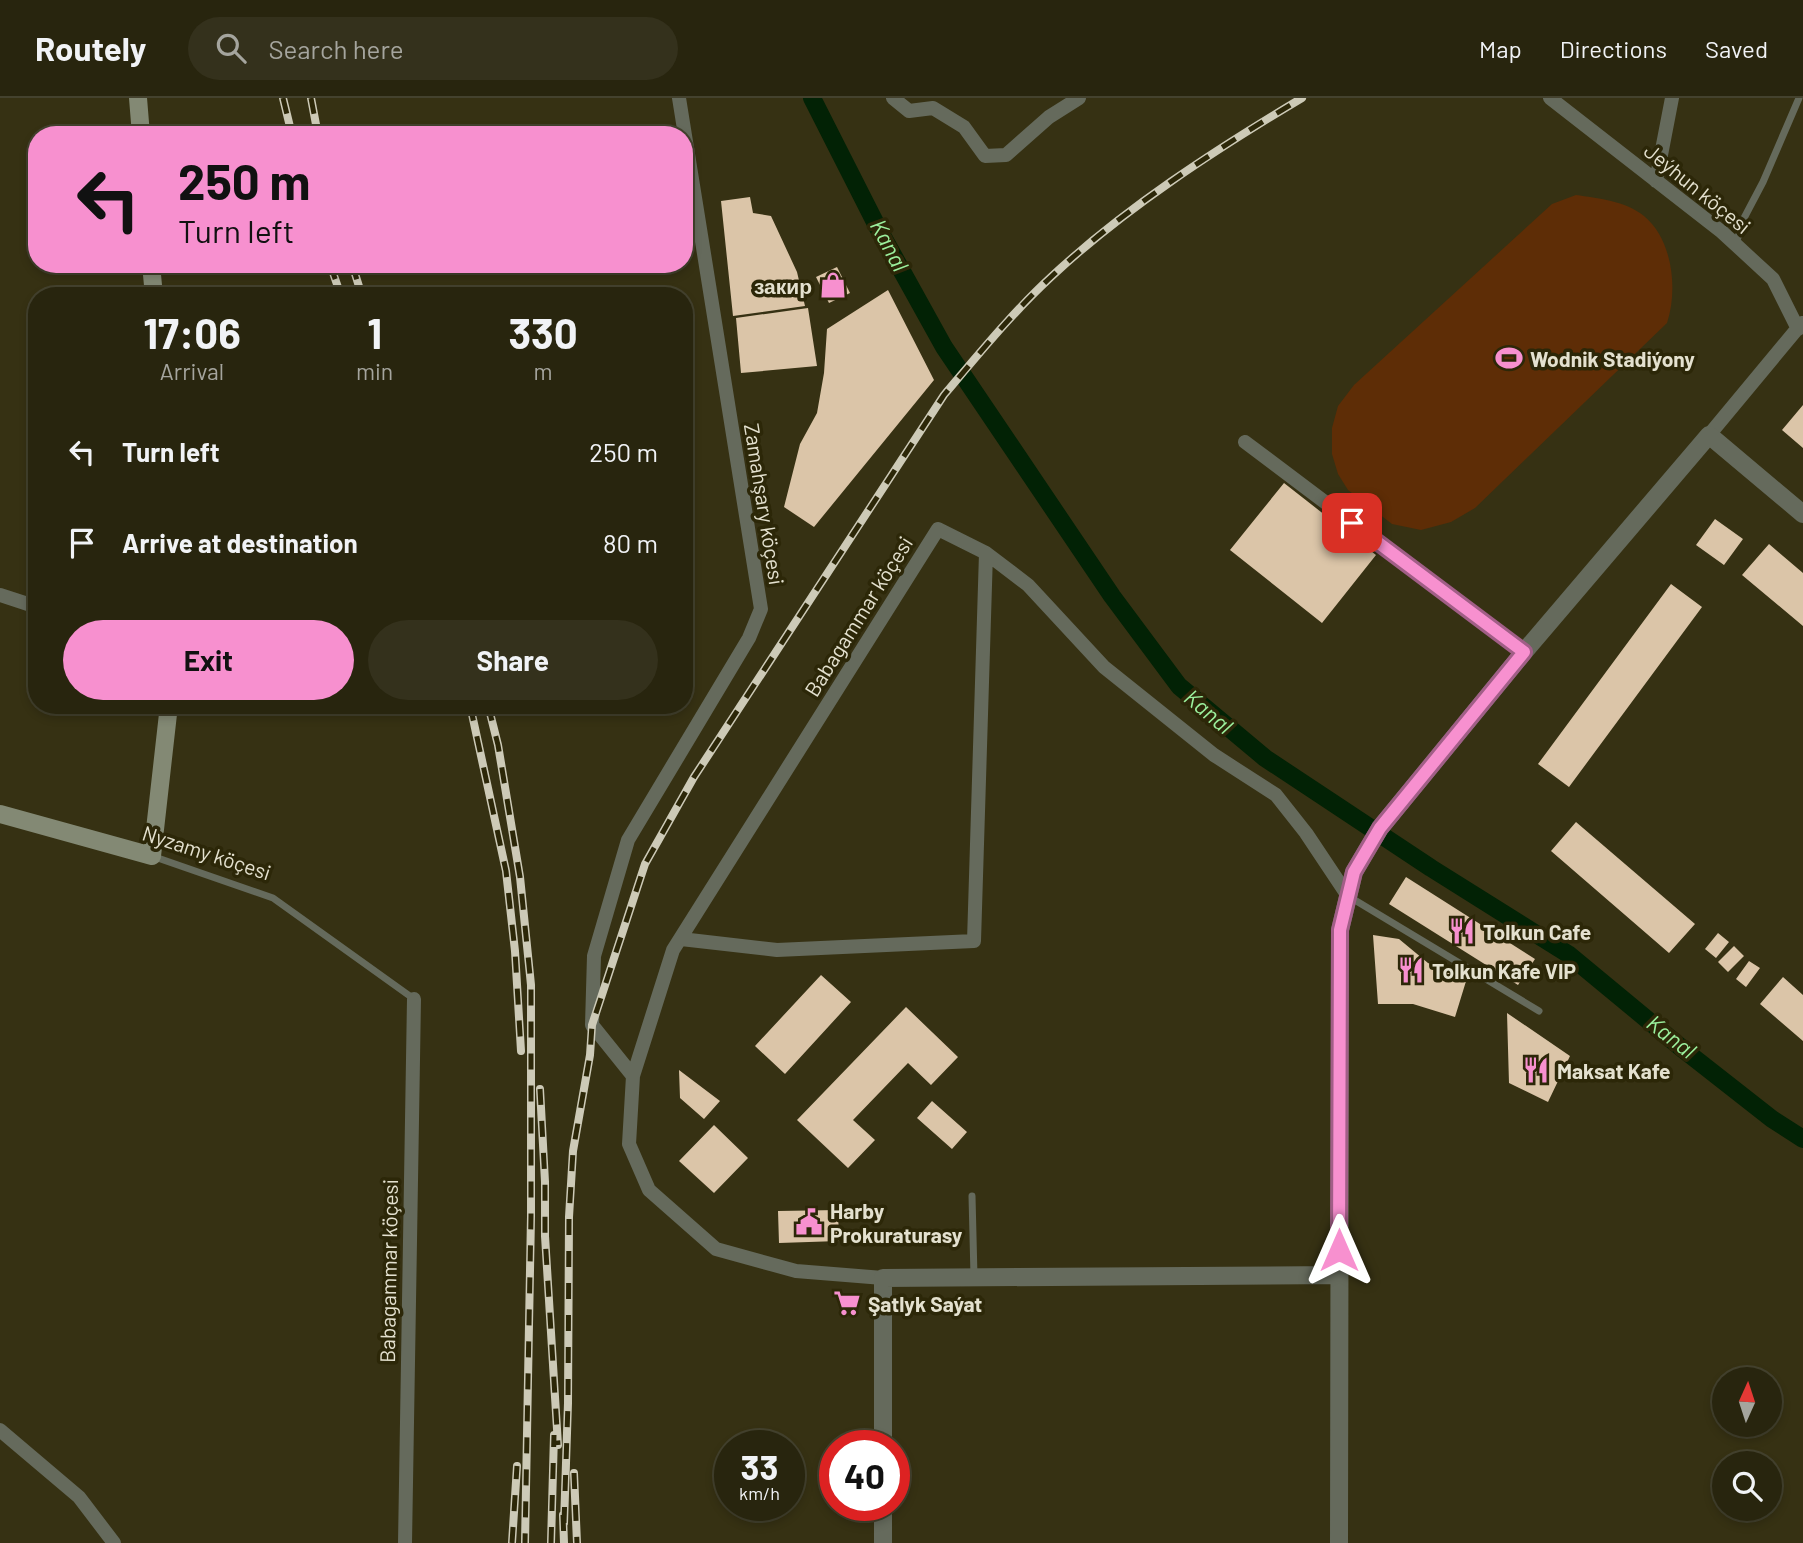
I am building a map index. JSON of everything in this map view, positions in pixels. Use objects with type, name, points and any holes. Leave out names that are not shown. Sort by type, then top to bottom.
[{"type":"main road","points":[[138,98],[140,126]]},
{"type":"main road","points":[[152,856],[168,714]]},
{"type":"main road","name":"Nyzamy köçesi","points":[[0,814],[152,856]]},
{"type":"street","name":"Zamahşary köçesi","points":[[679,98],[683,126]]},
{"type":"street","points":[[893,98],[909,111],[933,108],[964,127],[985,156],[1006,155],[1049,117],[1079,98]]},
{"type":"street","name":"Jeýhun köçesi","points":[[1550,98],[1736,245],[1773,279],[1800,326]]},
{"type":"street","points":[[1657,181],[1672,98]]},
{"type":"street","name":"Zamahşary köçesi","points":[[633,1076],[592,1025],[594,956],[628,840],[749,638],[761,609],[693,185]]},
{"type":"street","points":[[1339,1543],[1340,930],[1354,872],[1380,828],[1524,652],[1800,326]]},
{"type":"street","points":[[1709,435],[1803,514]]},
{"type":"street","points":[[1245,442],[1524,652]]},
{"type":"street","name":"Babagammar köçesi","points":[[883,1278],[796,1271],[716,1249],[649,1190],[629,1144],[633,1076],[673,950],[938,529],[986,553],[1028,585],[1104,667],[1214,755],[1276,795],[1306,833],[1348,896]]},
{"type":"street","points":[[681,939],[777,950],[974,940],[986,553]]},
{"type":"street","points":[[0,595],[28,604]]},
{"type":"street","name":"Babagammar köçesi","points":[[405,1543],[414,999]]},
{"type":"street","points":[[883,1430],[883,1278],[1339,1275]]},
{"type":"street","points":[[0,1430],[79,1497],[114,1543]]},
{"type":"street","points":[[883,1521],[883,1543]]},
{"type":"lane","points":[[1736,245],[1743,220],[1763,182],[1799,98]]},
{"type":"lane","name":"Nyzamy köçesi","points":[[152,856],[273,898],[414,999]]},
{"type":"lane","points":[[1348,896],[1539,1011]]},
{"type":"lane","points":[[972,1196],[974,1277]]},
{"type":"shaded area","name":"Wodnik Stadiýony","points":[[1576,195],[1629,207],[1654,226],[1667,252],[1670,266],[1672,296],[1667,323],[1475,508],[1451,522],[1421,530],[1392,524],[1348,490],[1338,474],[1332,454],[1332,428],[1338,406],[1354,385],[1552,204]]},
{"type":"building","points":[[750,197],[753,213],[771,216],[797,272],[805,306],[733,316],[721,201]]},
{"type":"building","name":"закир","points":[[837,267],[850,293],[829,303],[816,277]]},
{"type":"building","points":[[888,290],[934,380],[814,527],[784,507],[800,444],[817,413],[824,373],[827,329]]},
{"type":"building","points":[[808,308],[817,366],[741,373],[736,318]]},
{"type":"building","points":[[1803,405],[1803,448],[1782,430]]},
{"type":"building","points":[[1284,483],[1376,555],[1322,623],[1230,550]]},
{"type":"building","points":[[1715,519],[1743,539],[1724,565],[1696,545]]},
{"type":"building","points":[[1769,544],[1803,573],[1803,626],[1742,575]]},
{"type":"building","points":[[1671,584],[1702,607],[1569,787],[1538,764]]},
{"type":"building","points":[[1576,822],[1695,924],[1669,953],[1551,851]]},
{"type":"building","name":"Tolkun Cafe","points":[[1406,877],[1535,959],[1518,985],[1389,904]]},
{"type":"building","points":[[1718,933],[1729,942],[1716,958],[1705,949]]},
{"type":"building","name":"Tolkun Kafe VIP","points":[[1373,935],[1399,939],[1428,963],[1467,978],[1455,1017],[1413,1004],[1378,1004]]},
{"type":"building","points":[[1734,946],[1744,956],[1728,972],[1718,962]]},
{"type":"building","points":[[1749,961],[1760,968],[1746,987],[1736,979]]},
{"type":"building","points":[[821,975],[851,1002],[785,1074],[755,1046]]},
{"type":"building","points":[[1783,977],[1803,995],[1803,1041],[1760,1004]]},
{"type":"building","points":[[906,1007],[958,1057],[931,1085],[908,1063],[853,1120],[875,1140],[848,1168],[797,1120]]},
{"type":"building","name":"Maksat Kafe","points":[[1507,1013],[1570,1056],[1548,1102],[1509,1083]]},
{"type":"building","points":[[679,1070],[720,1101],[704,1119],[680,1098]]},
{"type":"building","points":[[932,1101],[967,1132],[952,1149],[917,1118]]},
{"type":"building","points":[[714,1125],[748,1158],[714,1193],[679,1161]]},
{"type":"building","name":"Harby Prokuraturasy","points":[[838,1210],[839,1241],[779,1243],[778,1211]]},
{"type":"waterway","name":"Kanal","points":[[812,98],[878,228],[944,347],[1112,596],[1179,686],[1265,758],[1431,868],[1568,954],[1684,1050],[1772,1119],[1803,1139]]},
{"type":"railway","points":[[283,98],[290,126]]},
{"type":"railway","points":[[311,98],[316,126]]},
{"type":"railway","points":[[564,1523],[569,1217],[573,1151],[590,1055],[592,1025],[645,864],[694,777],[944,395],[1037,291],[1109,227],[1204,159],[1302,98]]},
{"type":"railway","points":[[333,273],[338,287]]},
{"type":"railway","points":[[355,273],[359,287]]},
{"type":"railway","points":[[472,714],[506,871],[515,951],[521,1051]]},
{"type":"railway","points":[[490,714],[520,877],[531,985],[531,1216],[525,1543]]},
{"type":"railway","points":[[540,1089],[545,1236],[558,1445]]},
{"type":"railway","points":[[551,1543],[554,1435]]},
{"type":"railway","points":[[512,1543],[517,1466]]},
{"type":"railway","points":[[574,1473],[577,1543]]},
{"type":"railway","points":[[563,1515],[564,1543]]},
{"type":"place","name":"закир","points":[[833,285]]},
{"type":"place","name":"Wodnik Stadiýony","points":[[1509,358]]},
{"type":"place","name":"Tolkun Cafe","points":[[1462,931]]},
{"type":"place","name":"Tolkun Kafe VIP","points":[[1411,970]]},
{"type":"place","name":"Maksat Kafe","points":[[1536,1070]]},
{"type":"place","name":"Harby Prokuraturasy","points":[[809,1222]]},
{"type":"place","name":"Şatlyk Saýat","points":[[847,1303]]},
{"type":"route","points":[[1339,1250],[1340,930],[1354,872],[1380,828],[1524,652],[1352,523]]}]
